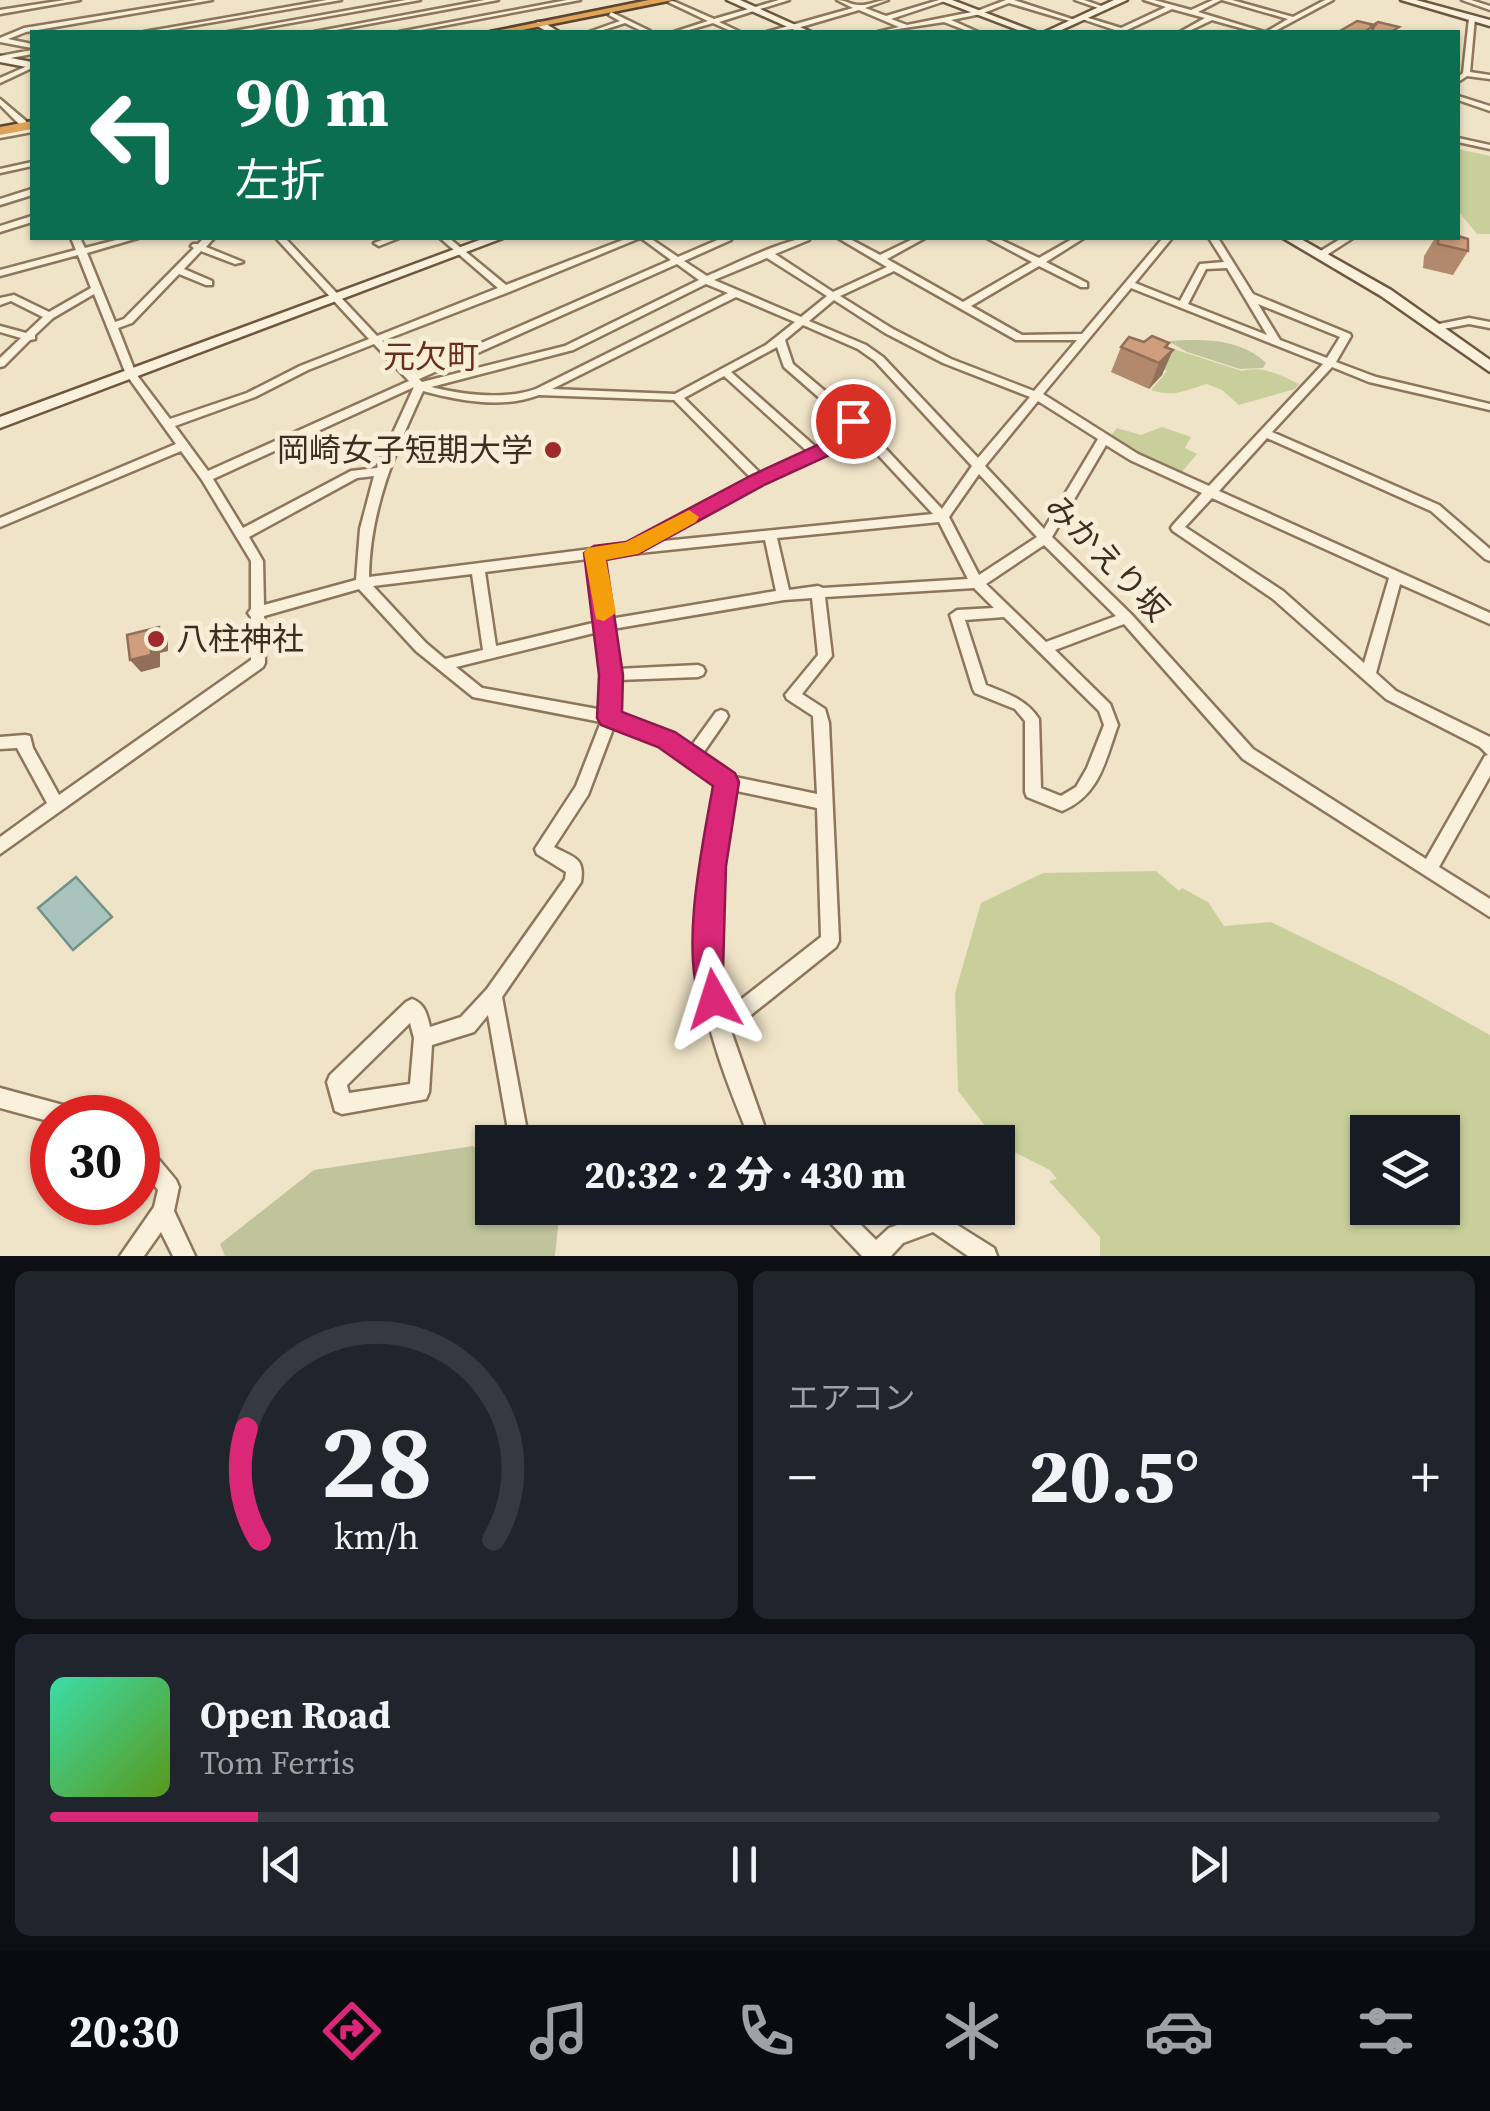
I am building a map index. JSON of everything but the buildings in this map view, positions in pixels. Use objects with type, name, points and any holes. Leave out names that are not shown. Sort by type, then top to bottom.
[{"type":"highway","points":[[521,30],[669,1]]},
{"type":"highway","points":[[0,132],[30,125]]},
{"type":"street","points":[[0,10],[20,0]]},
{"type":"street","points":[[0,10],[77,0]]},
{"type":"street","points":[[0,40],[24,30],[209,0]]},
{"type":"street","points":[[160,30],[339,0],[363,30]]},
{"type":"street","points":[[243,30],[417,0]]},
{"type":"street","points":[[443,0],[474,30]]},
{"type":"street","points":[[329,30],[490,0],[546,28]]},
{"type":"street","points":[[413,30],[577,0]]},
{"type":"street","points":[[599,0],[644,30]]},
{"type":"street","points":[[732,0],[800,30]]},
{"type":"street","points":[[684,30],[786,0]]},
{"type":"street","points":[[840,0],[906,27]]},
{"type":"street","points":[[779,30],[885,0]]},
{"type":"street","points":[[891,30],[979,13],[1010,0],[1116,30]]},
{"type":"street","points":[[1078,0],[1104,8]]},
{"type":"street","points":[[1055,30],[1122,0]]},
{"type":"street","points":[[1147,0],[1254,30]]},
{"type":"street","points":[[1191,13],[1222,0],[1298,17]]},
{"type":"street","points":[[1247,0],[1298,17]]},
{"type":"street","points":[[1268,6],[1279,0]]},
{"type":"street","points":[[1273,30],[1327,0]]},
{"type":"street","points":[[1406,0],[1441,4],[1490,23]]},
{"type":"street","points":[[1465,0],[1490,8]]},
{"type":"street","points":[[669,1],[732,30]]},
{"type":"street","points":[[886,19],[948,1],[1026,30]]},
{"type":"street","points":[[188,2],[203,30]]},
{"type":"street","points":[[1127,30],[1171,7]]},
{"type":"street","points":[[1187,30],[1211,18]]},
{"type":"street","points":[[1466,74],[1472,18]]},
{"type":"street","points":[[945,20],[968,30]]},
{"type":"street","points":[[598,30],[625,21]]},
{"type":"street","points":[[956,30],[962,28]]},
{"type":"street","points":[[0,40],[30,48]]},
{"type":"street","points":[[0,58],[30,50]]},
{"type":"street","points":[[0,58],[30,65]]},
{"type":"street","points":[[0,81],[30,66]]},
{"type":"street","points":[[1460,78],[1466,74],[1490,77]]},
{"type":"street","points":[[1460,99],[1490,109]]},
{"type":"street","points":[[0,101],[30,125]]},
{"type":"street","points":[[1460,140],[1490,148]]},
{"type":"street","points":[[0,171],[30,164]]},
{"type":"street","points":[[0,202],[30,193]]},
{"type":"street","points":[[0,229],[30,221]]},
{"type":"street","points":[[0,846],[258,662],[257,561],[206,477],[131,374],[78,240]]},
{"type":"street","points":[[0,273],[123,240]]},
{"type":"street","points":[[114,326],[128,321],[206,240]]},
{"type":"street","points":[[282,240],[416,382],[470,396],[520,398],[538,392],[736,293]]},
{"type":"street","points":[[379,243],[388,240]]},
{"type":"street","points":[[446,240],[506,290]]},
{"type":"street","points":[[0,423],[490,240]]},
{"type":"street","points":[[168,424],[631,240]]},
{"type":"street","name":"みかえり坂","points":[[648,240],[706,280],[862,347],[879,359],[1045,538],[1126,618],[1248,754],[1490,908]]},
{"type":"street","points":[[206,477],[724,240]]},
{"type":"street","points":[[416,382],[568,348],[706,280],[801,240]]},
{"type":"street","points":[[846,240],[1020,338],[1084,337]]},
{"type":"street","points":[[880,259],[917,240]]},
{"type":"street","points":[[995,240],[1084,285]]},
{"type":"street","points":[[964,306],[1076,240]]},
{"type":"street","points":[[255,613],[362,583],[594,553],[943,517],[978,466],[1165,240]]},
{"type":"street","points":[[1215,240],[1277,343]]},
{"type":"street","points":[[1294,240],[1438,326],[1490,367]]},
{"type":"street","points":[[1322,254],[1345,240]]},
{"type":"street","points":[[196,246],[238,262]]},
{"type":"street","points":[[766,253],[889,331],[946,361],[1038,396],[1103,440],[1490,620]]},
{"type":"street","points":[[1182,306],[1203,266],[1232,266]]},
{"type":"street","points":[[538,392],[677,396],[780,340],[836,294],[894,268]]},
{"type":"street","points":[[178,270],[209,283]]},
{"type":"street","points":[[1129,284],[1373,380],[1490,407]]},
{"type":"street","points":[[0,364],[50,316],[98,288]]},
{"type":"street","points":[[1248,296],[1346,336],[1330,364],[1177,528],[1278,595],[1390,696],[1486,742],[1490,749]]},
{"type":"street","points":[[0,302],[11,297],[50,316]]},
{"type":"street","points":[[1438,326],[1470,321],[1490,325]]},
{"type":"street","points":[[0,329],[31,338]]},
{"type":"street","points":[[780,340],[788,365],[853,421],[943,517],[977,583],[1105,708],[1111,724],[1082,792],[1062,804],[1033,792],[1032,719],[1020,705],[980,689],[973,675],[957,615],[1005,612]]},
{"type":"street","points":[[724,370],[818,454]]},
{"type":"street","points":[[416,382],[380,472],[362,538],[362,583],[442,665],[478,693],[610,718],[666,739],[726,782],[825,803]]},
{"type":"street","points":[[677,396],[759,479]]},
{"type":"street","points":[[630,549],[759,479],[840,442],[853,421]]},
{"type":"street","points":[[1267,434],[1435,508],[1490,556]]},
{"type":"street","points":[[442,665],[606,625],[784,594],[977,583],[1045,538],[1103,440]]},
{"type":"street","points":[[0,524],[183,446]]},
{"type":"street","points":[[241,534],[355,474],[380,472]]},
{"type":"street","points":[[770,534],[784,594]]},
{"type":"street","points":[[422,1038],[467,1025],[574,882],[575,868],[543,849],[582,790],[610,718],[611,675],[594,553]]},
{"type":"street","points":[[478,568],[490,651]]},
{"type":"street","points":[[1368,674],[1396,576]]},
{"type":"street","points":[[720,1028],[830,940],[820,713],[792,695],[824,656],[818,591]]},
{"type":"street","points":[[1047,648],[1126,618]]},
{"type":"street","points":[[611,675],[698,672]]},
{"type":"street","points":[[692,757],[721,716]]},
{"type":"street","points":[[0,743],[25,741],[25,749],[56,804]]},
{"type":"street","points":[[1428,870],[1490,762]]},
{"type":"street","points":[[726,782],[712,866],[708,970],[720,1028],[754,1125]]},
{"type":"street","points":[[492,995],[517,1125]]},
{"type":"street","points":[[412,1008],[418,1015],[422,1038],[419,1092],[342,1104],[337,1082],[412,1008]]},
{"type":"street","points":[[0,1098],[30,1106]]},
{"type":"street","points":[[130,1256],[163,1212],[169,1187],[160,1176]]},
{"type":"street","points":[[163,1212],[184,1256]]},
{"type":"street","points":[[847,1225],[877,1255],[896,1235],[935,1221],[986,1256]]},
{"type":"green space","points":[[1460,149],[1490,156],[1490,234],[1477,234],[1460,213]]},
{"type":"green space","points":[[1208,340],[1233,345],[1266,363],[1263,368],[1240,369],[1187,352],[1168,341]]},
{"type":"green space","points":[[1155,343],[1242,371],[1272,372],[1299,384],[1295,389],[1239,405],[1222,390],[1207,384],[1179,392],[1151,390],[1167,371],[1146,360]]},
{"type":"green space","points":[[1162,427],[1191,437],[1185,448],[1197,454],[1182,472],[1130,449],[1111,436],[1117,428],[1141,435]]},
{"type":"green space","points":[[1156,871],[1179,891],[1182,888],[1208,902],[1224,926],[1271,922],[1402,986],[1490,1035],[1490,1256],[1100,1256],[1100,1237],[1049,1181],[1057,1179],[1050,1170],[1015,1152],[1015,1125],[984,1125],[958,1091],[955,993],[981,903],[1043,873]]},
{"type":"green space","points":[[473,1146],[475,1225],[558,1225],[555,1256],[225,1256],[220,1244],[314,1170]]},
{"type":"water","points":[[76,877],[112,917],[73,950],[38,908]]},
{"type":"slow traffic","points":[[604,613],[594,553],[630,549],[689,517]]},
{"type":"place","name":"岡崎女子短期大学","points":[[553,450]]},
{"type":"place","name":"八柱神社","points":[[156,639]]},
{"type":"district","name":"元欠町","points":[[431,357]]},
{"type":"route","points":[[714,999],[708,970],[712,866],[726,782],[666,739],[610,718],[611,675],[594,553],[630,549],[759,479],[818,454],[840,442],[853,421]]}]
